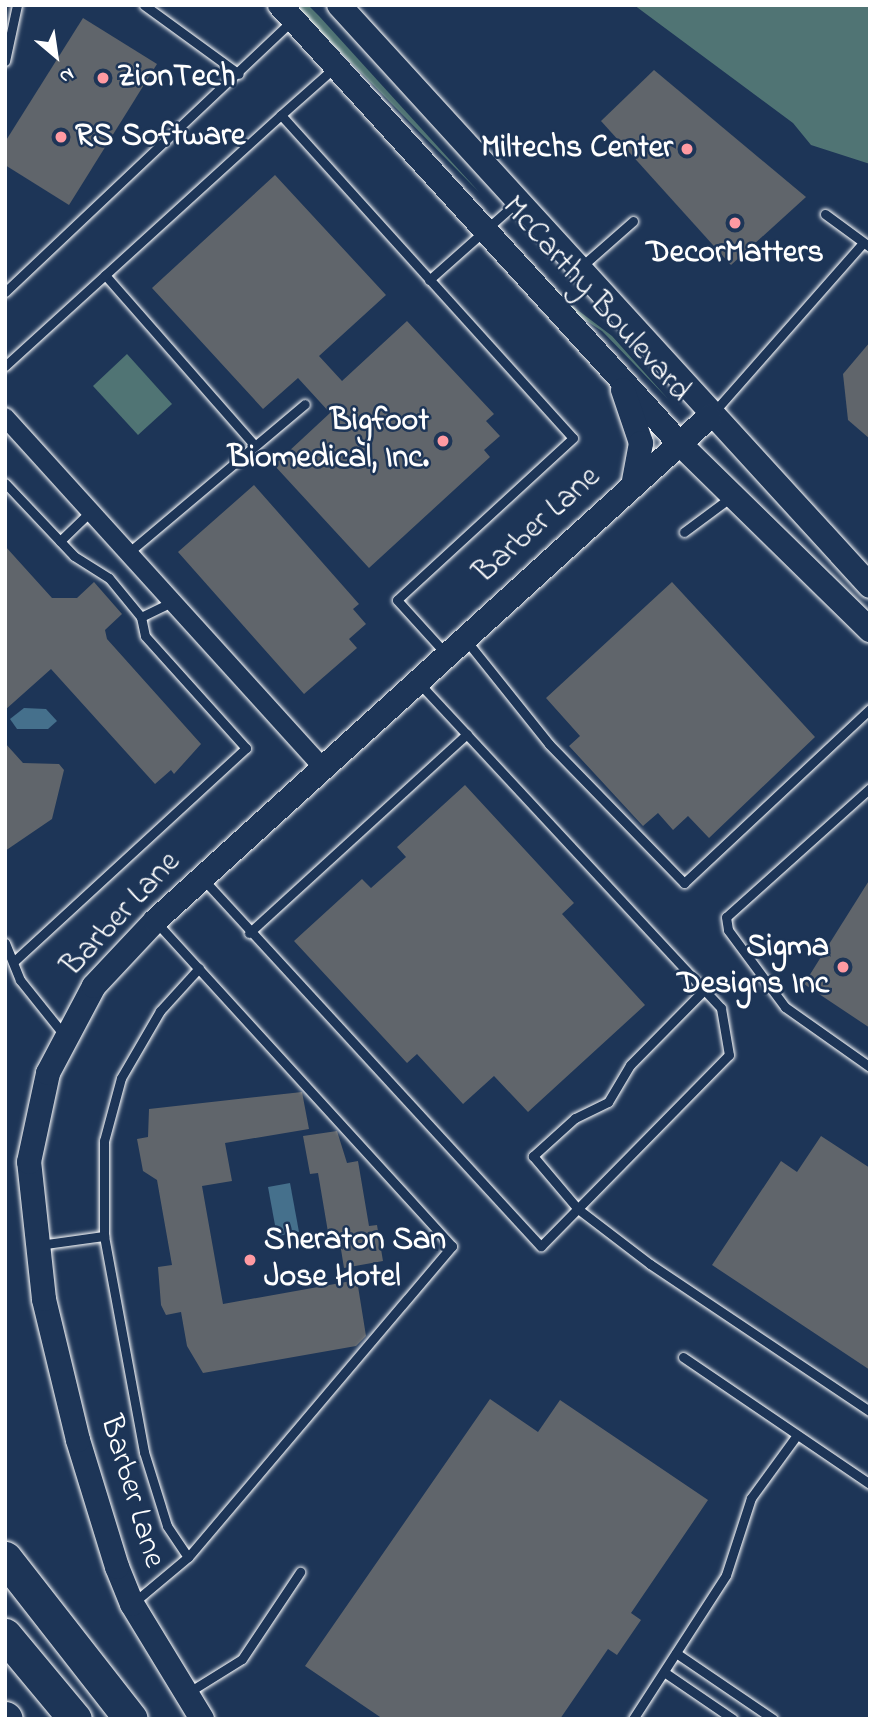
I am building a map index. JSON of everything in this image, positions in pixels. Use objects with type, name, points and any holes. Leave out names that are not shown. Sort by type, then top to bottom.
[{"type":"highway","points":[[5,1529],[54,1617]]},
{"type":"highway","points":[[5,1558],[54,1617],[131,1719]]},
{"type":"highway","points":[[5,1635],[75,1719]]},
{"type":"main road","name":"McCarthy Boulevard","points":[[339,5],[581,267],[709,417],[870,586]]},
{"type":"main road","name":"McCarthy Boulevard","points":[[288,12],[680,444],[870,630]]},
{"type":"main road","points":[[612,368],[641,443],[632,486]]},
{"type":"main road","name":"Barber Lane","points":[[202,1719],[132,1604],[78,1440],[37,1245],[32,1133],[65,1037],[94,986],[155,921],[709,417]]},
{"type":"street","points":[[5,417],[170,603],[323,766]]},
{"type":"lane","points":[[5,61],[17,5]]},
{"type":"lane","points":[[144,5],[239,74]]},
{"type":"lane","points":[[5,292],[239,74],[288,12]]},
{"type":"lane","points":[[5,366],[338,64]]},
{"type":"lane","points":[[281,115],[573,438],[397,600],[455,646],[684,883],[870,709]]},
{"type":"lane","points":[[429,280],[519,200]]},
{"type":"lane","points":[[709,417],[866,246],[825,215]]},
{"type":"lane","points":[[581,267],[634,222]]},
{"type":"lane","points":[[105,275],[255,446]]},
{"type":"lane","points":[[127,554],[305,404]]},
{"type":"lane","points":[[5,483],[60,541],[109,578],[141,617],[145,636],[246,748],[13,962]]},
{"type":"lane","points":[[684,533],[733,496]]},
{"type":"lane","points":[[60,541],[90,512]]},
{"type":"lane","points":[[141,617],[170,603]]},
{"type":"lane","points":[[202,877],[249,933],[541,1246],[729,1055],[721,1009],[417,680]]},
{"type":"lane","points":[[249,933],[467,734]]},
{"type":"lane","points":[[870,788],[726,917],[728,930],[785,1007],[870,1067]]},
{"type":"lane","points":[[132,1604],[188,1557],[452,1245],[155,921]]},
{"type":"lane","points":[[5,943],[41,1011],[65,1037]]},
{"type":"lane","points":[[188,1557],[167,1526],[144,1452],[104,1236],[104,1141],[121,1078],[160,1011],[199,968]]},
{"type":"lane","points":[[704,990],[630,1065],[608,1102],[575,1118],[533,1156],[578,1209],[870,1411]]},
{"type":"lane","points":[[37,1245],[104,1236]]},
{"type":"lane","points":[[683,1357],[870,1484]]},
{"type":"lane","points":[[633,1719],[726,1575],[751,1498],[797,1435]]},
{"type":"lane","points":[[185,1695],[242,1659],[300,1572]]},
{"type":"lane","points":[[676,1653],[773,1719]]},
{"type":"lane","points":[[664,1672],[733,1719]]},
{"type":"green space","points":[[294,5],[308,5],[319,16],[479,192]]},
{"type":"green space","points":[[634,5],[870,5],[870,164],[811,145],[793,123]]},
{"type":"green space","points":[[510,240],[571,305],[612,336],[668,399],[602,331],[574,313]]},
{"type":"green space","points":[[127,354],[172,404],[138,435],[93,386]]},
{"type":"water","points":[[24,708],[46,709],[57,721],[48,729],[17,729],[10,719]]},
{"type":"water","points":[[290,1183],[299,1232],[277,1236],[268,1187]]},
{"type":"building","points":[[83,18],[157,64],[69,205],[5,165],[5,142]]},
{"type":"building","name":"Miltechs Center","points":[[654,70],[806,197],[731,265],[601,121]]},
{"type":"building","points":[[275,175],[386,295],[319,356],[342,381],[407,321],[494,414],[486,421],[500,436],[484,450],[490,457],[369,568],[274,465],[330,413],[298,378],[263,409],[152,288]]},
{"type":"building","points":[[870,342],[870,439],[848,420],[843,374]]},
{"type":"building","points":[[254,485],[359,604],[353,609],[366,624],[349,639],[357,648],[304,694],[178,552]]},
{"type":"building","points":[[5,546],[52,598],[77,598],[94,582],[122,614],[105,630],[107,639],[201,744],[174,774],[171,770],[155,784],[51,669],[5,710]]},
{"type":"building","points":[[672,582],[815,737],[709,838],[688,816],[673,830],[658,813],[643,826],[569,746],[580,736],[546,698]]},
{"type":"building","points":[[5,743],[23,763],[59,764],[64,770],[52,819],[5,851]]},
{"type":"building","points":[[465,785],[574,903],[562,914],[645,1005],[528,1112],[494,1076],[463,1104],[417,1054],[407,1063],[294,941],[362,879],[371,888],[406,857],[397,847]]},
{"type":"building","name":"Sigma Designs Inc","points":[[870,879],[870,1028],[804,984]]},
{"type":"building","points":[[302,1092],[309,1129],[225,1143],[232,1181],[202,1186],[223,1304],[357,1280],[366,1336],[356,1346],[203,1373],[187,1346],[181,1312],[166,1315],[161,1305],[158,1267],[172,1265],[157,1180],[143,1171],[137,1139],[148,1137],[149,1109]]},
{"type":"building","points":[[337,1131],[347,1163],[358,1161],[369,1226],[377,1225],[383,1261],[344,1268],[339,1237],[329,1238],[318,1173],[310,1174],[303,1136]]},
{"type":"building","points":[[821,1136],[870,1168],[870,1370],[712,1265],[781,1161],[797,1172]]},
{"type":"building","points":[[490,1399],[538,1432],[560,1400],[708,1500],[631,1613],[641,1620],[617,1655],[608,1649],[560,1719],[383,1719],[305,1666]]},
{"type":"place","name":"ZionTech","points":[[103,78]]},
{"type":"place","name":"RS Software","points":[[61,137]]},
{"type":"place","name":"Miltechs Center","points":[[687,149]]},
{"type":"place","name":"DecorMatters","points":[[735,223]]},
{"type":"place","name":"Bigfoot Biomedical, Inc.","points":[[443,441]]},
{"type":"place","name":"Sigma Designs Inc","points":[[843,967]]},
{"type":"place","name":"Sheraton San Jose Hotel","points":[[250,1260]]}]
